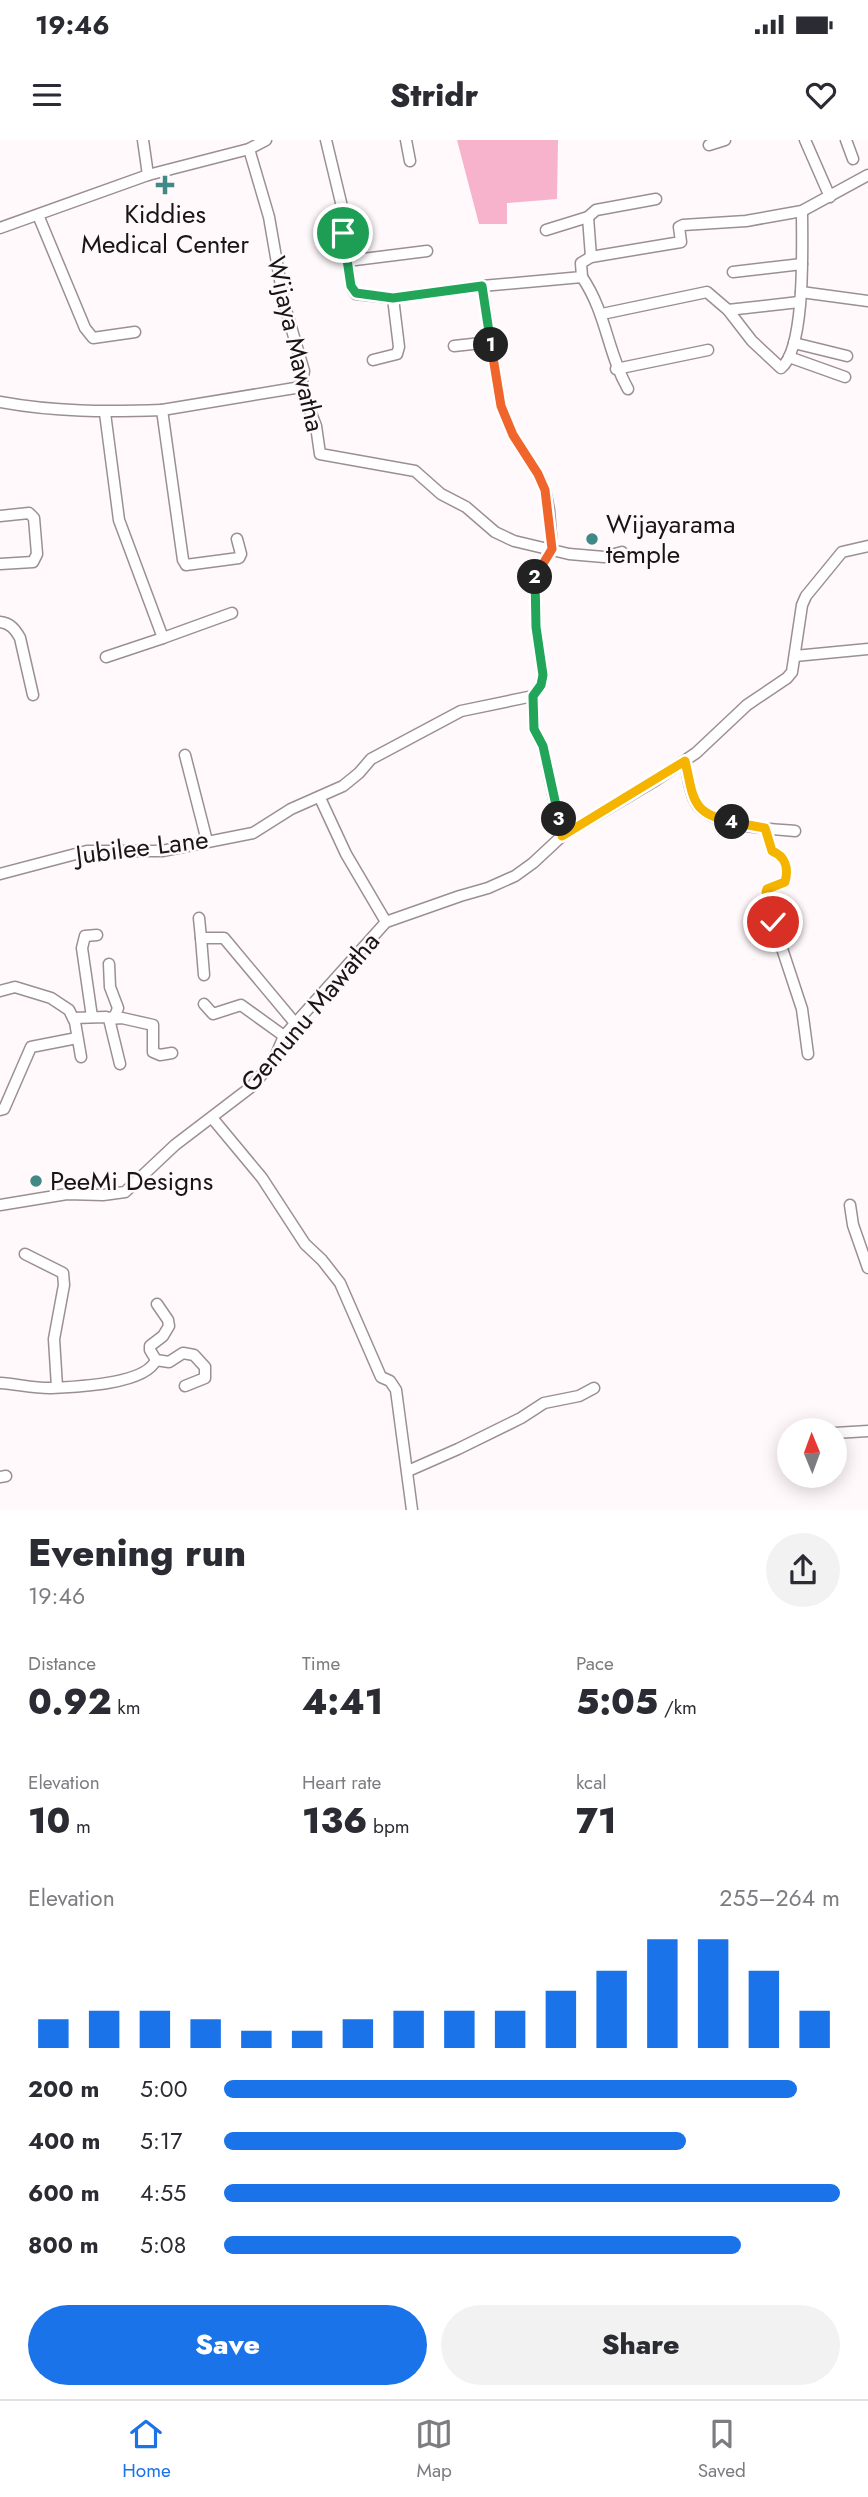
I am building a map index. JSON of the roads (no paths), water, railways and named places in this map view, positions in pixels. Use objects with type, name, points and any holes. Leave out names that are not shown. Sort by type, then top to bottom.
[{"type":"street","points":[[143,140],[148,175]]},
{"type":"street","points":[[0,228],[148,175],[249,149],[266,140]]},
{"type":"street","points":[[326,140],[344,215],[343,233],[351,286],[356,293],[393,298],[582,277]]},
{"type":"street","points":[[406,140],[410,161]]},
{"type":"street","points":[[709,145],[725,140]]},
{"type":"street","points":[[805,140],[830,197]]},
{"type":"street","points":[[846,140],[853,159]]},
{"type":"street","name":"Wijaya Mawatha","points":[[249,149],[269,217],[284,303],[304,371],[301,387],[316,426],[320,454],[415,471],[441,494],[466,508],[495,532],[514,541],[552,549]]},
{"type":"street","points":[[628,389],[616,369],[603,314],[582,277],[581,262],[591,257],[681,242],[679,227],[683,225],[746,221],[802,211],[867,178]]},
{"type":"street","points":[[546,230],[587,217],[596,210],[656,199]]},
{"type":"street","points":[[603,314],[703,292],[713,294],[752,341],[781,368],[794,343],[802,264],[802,211]]},
{"type":"street","points":[[38,215],[85,328],[93,338],[135,332]]},
{"type":"street","points":[[587,217],[591,257]]},
{"type":"street","points":[[347,261],[427,251]]},
{"type":"street","points":[[733,272],[802,264]]},
{"type":"street","points":[[482,286],[501,406],[513,435],[545,490],[552,549],[535,576],[536,627],[543,675],[541,685],[533,696],[534,729],[543,746],[562,836]]},
{"type":"street","points":[[728,310],[800,297],[868,301]]},
{"type":"street","points":[[373,360],[397,354],[399,347],[393,298]]},
{"type":"street","points":[[454,346],[491,342]]},
{"type":"street","points":[[794,343],[847,356]]},
{"type":"street","points":[[616,369],[708,350]]},
{"type":"street","points":[[789,357],[845,377]]},
{"type":"street","points":[[0,402],[35,409],[105,413],[162,410],[301,387]]},
{"type":"street","points":[[162,410],[183,560],[186,565],[239,558],[241,554],[237,539]]},
{"type":"street","points":[[105,413],[119,520],[163,638]]},
{"type":"street","points":[[0,516],[29,513],[34,518],[37,554],[33,562],[0,564]]},
{"type":"street","name":"Gemunu Mawatha","points":[[0,1205],[68,1194],[103,1195],[125,1192],[175,1145],[213,1119],[251,1087],[273,1062],[284,1036],[386,922],[488,888],[515,876],[562,836],[685,761],[747,705],[788,678],[792,672],[802,605],[806,596],[842,552],[868,545]]},
{"type":"street","points":[[552,549],[569,554],[604,557],[622,552]]},
{"type":"street","points":[[106,657],[232,614]]},
{"type":"street","points":[[0,622],[16,630],[20,638],[33,695]]},
{"type":"street","points":[[795,656],[868,649]]},
{"type":"street","name":"Jubilee Lane","points":[[0,874],[88,851],[162,851],[253,833],[290,809],[343,786],[359,773],[370,759],[461,711],[533,696]]},
{"type":"street","points":[[185,755],[207,841]]},
{"type":"street","points":[[685,761],[694,800],[705,814],[765,828],[795,831]]},
{"type":"street","points":[[320,798],[346,854],[386,922]]},
{"type":"street","points":[[765,828],[772,851],[780,854],[787,875],[785,882],[767,889],[767,903],[802,1009],[808,1054]]},
{"type":"street","points":[[199,918],[204,975]]},
{"type":"street","points":[[92,1017],[82,948],[85,936],[97,935]]},
{"type":"street","points":[[201,938],[224,938],[295,1023]]},
{"type":"street","points":[[109,964],[110,987],[118,1008],[115,1016],[109,1019]]},
{"type":"street","points":[[0,990],[16,987],[51,998],[69,1010],[78,1038],[80,1057]]},
{"type":"street","points":[[204,1004],[213,1014],[241,1005],[284,1036]]},
{"type":"street","points":[[73,1018],[122,1018],[153,1025],[153,1052],[160,1055],[172,1053]]},
{"type":"street","points":[[109,1019],[120,1064]]},
{"type":"street","points":[[0,1110],[4,1109],[31,1047],[78,1038]]},
{"type":"street","points":[[213,1119],[262,1178],[305,1244],[340,1283],[381,1377],[390,1381],[397,1390],[412,1510]]},
{"type":"street","points":[[850,1205],[853,1225],[868,1268]]},
{"type":"street","points":[[25,1254],[63,1273],[64,1285],[54,1339],[57,1387]]},
{"type":"street","points":[[156,1360],[150,1346],[169,1326],[157,1304]]},
{"type":"street","points":[[156,1360],[169,1362],[183,1353],[194,1355],[205,1367],[205,1378],[185,1386]]},
{"type":"street","points":[[0,1383],[57,1387],[127,1380],[154,1365],[156,1360]]},
{"type":"street","points":[[408,1471],[483,1437],[544,1403],[579,1396],[594,1388]]},
{"type":"street","points":[[847,1432],[868,1431]]},
{"type":"place","name":"Kiddies Medical Center","points":[[165,185]]},
{"type":"place","name":"Wijayarama temple","points":[[592,539]]},
{"type":"place","name":"PeeMi Designs","points":[[36,1181]]}]
